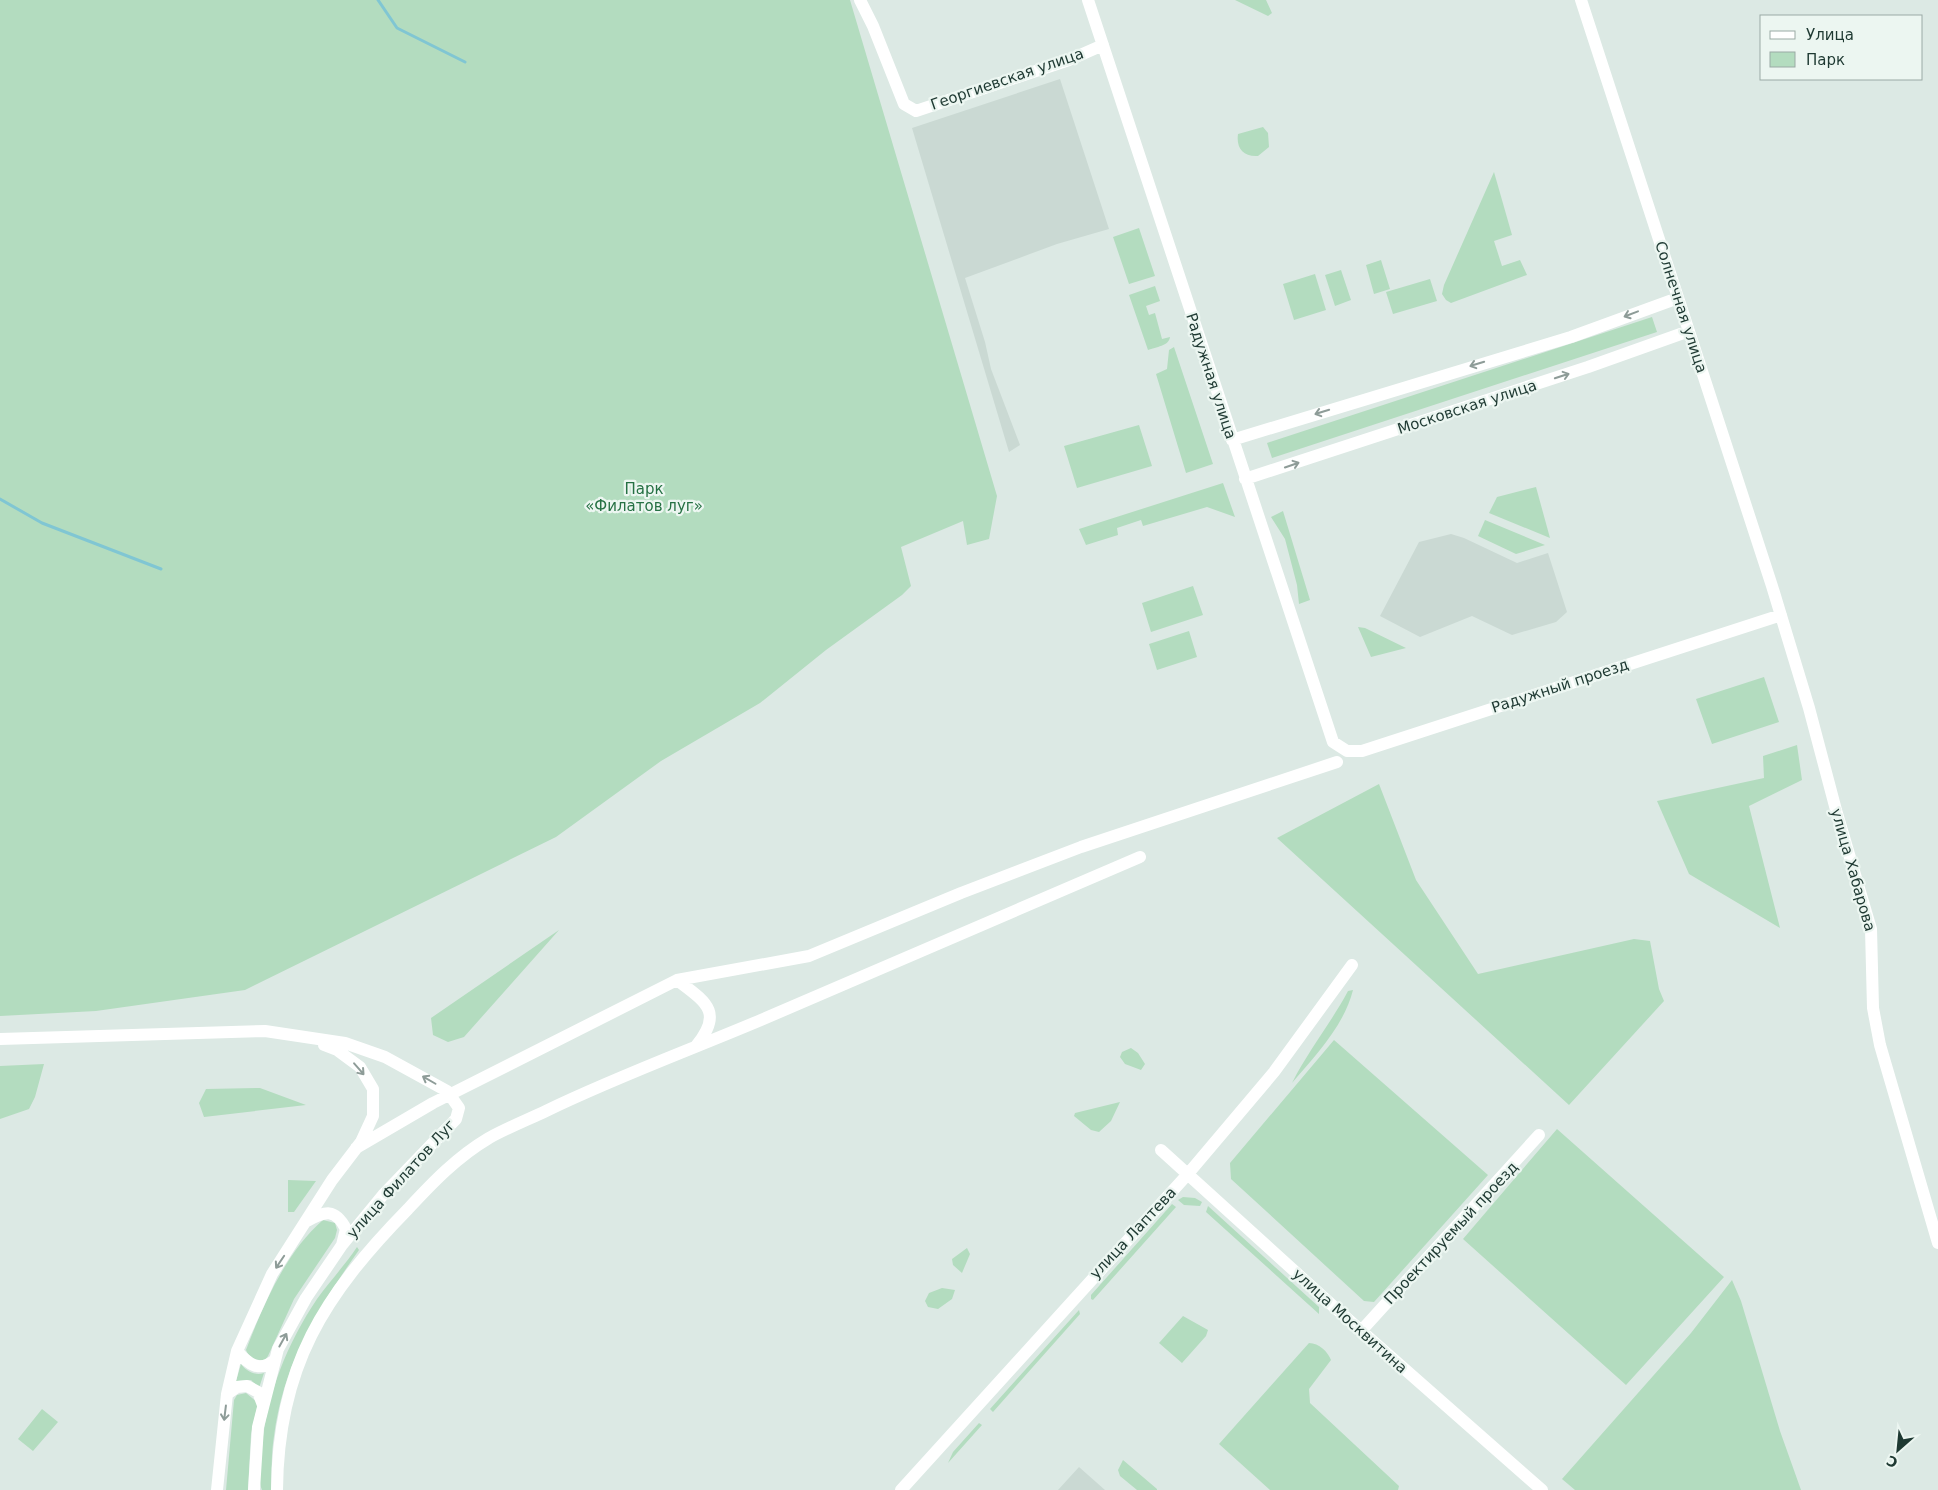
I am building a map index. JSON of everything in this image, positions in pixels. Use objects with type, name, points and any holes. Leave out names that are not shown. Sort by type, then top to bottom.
[{"type":"street","name":"Георгиевская улица","points":[[860,0],[873,26],[904,104],[916,110],[1069,60],[1103,45]]},
{"type":"street","name":"Радужная улица","points":[[1088,0],[1328,733],[1333,742],[1340,748]]},
{"type":"street","name":"Солнечная улица","points":[[1580,0],[1781,615]]},
{"type":"street","points":[[1232,440],[1571,337],[1678,298]]},
{"type":"street","name":"Московская улица","points":[[1245,479],[1588,367],[1689,331]]},
{"type":"street","name":"Радужный проезд","points":[[1340,748],[1354,752],[1362,751],[1781,615]]},
{"type":"street","name":"улица Хабарова","points":[[1781,615],[1871,929],[1874,1014],[1909,1150],[1938,1242]]},
{"type":"street","points":[[356,1148],[432,1103],[677,980],[809,956],[961,893],[1081,847],[1337,762]]},
{"type":"street","points":[[277,1490],[277,1452],[286,1402],[303,1351],[331,1300],[366,1252],[451,1164],[490,1138],[602,1084],[695,1047],[1140,857]]},
{"type":"street","name":"улица Лаптева","points":[[901,1490],[1187,1175],[1274,1072],[1352,966]]},
{"type":"street","points":[[677,980],[706,1005],[710,1019],[708,1032],[695,1047]]},
{"type":"street","name":"улица Филатов Луг","points":[[0,1038],[265,1031],[345,1043],[386,1058],[447,1090],[459,1108],[456,1119],[382,1196],[342,1245]]},
{"type":"street","name":"улица Филатов Луг","points":[[218,1490],[228,1394],[237,1350],[272,1274],[332,1180],[356,1148],[368,1129],[373,1116],[373,1089],[360,1067],[337,1050],[303,1036]]},
{"type":"street","name":"Проектируемый проезд","points":[[1361,1332],[1539,1135]]},
{"type":"street","name":"улица Москвитина","points":[[1161,1150],[1361,1332],[1542,1490]]},
{"type":"street","points":[[254,1490],[258,1427],[278,1349],[306,1298],[342,1245],[346,1229],[340,1218],[330,1213],[322,1213],[307,1221]]},
{"type":"street","points":[[237,1350],[246,1363],[256,1367],[268,1366],[275,1360]]},
{"type":"street","points":[[228,1394],[237,1387],[247,1386],[258,1392],[263,1405]]},
{"type":"shaded area","points":[[1060,79],[1109,229],[1057,244],[965,278],[985,342],[991,369],[1020,445],[1009,452],[912,128]]},
{"type":"shaded area","points":[[1451,534],[1464,538],[1517,563],[1548,553],[1567,612],[1556,622],[1512,635],[1472,616],[1420,637],[1380,616],[1419,542]]},
{"type":"shaded area","points":[[1079,1467],[1105,1490],[1058,1490]]},
{"type":"green space","name":"Парк «Филатов луг»","points":[[0,0],[850,0],[997,496],[989,539],[967,545],[963,521],[901,547],[911,586],[902,595],[826,650],[760,703],[661,761],[556,837],[245,990],[96,1011],[0,1016]]},
{"type":"green space","points":[[1235,0],[1266,0],[1272,13],[1268,16]]},
{"type":"green space","points":[[1263,127],[1268,133],[1269,147],[1258,156],[1248,155],[1242,151],[1238,143],[1238,134]]},
{"type":"green space","points":[[1494,172],[1512,235],[1494,241],[1502,266],[1520,260],[1527,275],[1451,303],[1442,294],[1444,285]]},
{"type":"green space","points":[[1139,228],[1155,276],[1129,284],[1113,237]]},
{"type":"green space","points":[[1381,260],[1390,289],[1374,294],[1366,265]]},
{"type":"green space","points":[[1341,270],[1351,300],[1335,306],[1325,275]]},
{"type":"green space","points":[[1315,274],[1326,310],[1294,320],[1283,284]]},
{"type":"green space","points":[[1430,279],[1437,301],[1393,314],[1386,292]]},
{"type":"green space","points":[[1155,286],[1160,301],[1146,306],[1149,315],[1155,313],[1162,339],[1170,337],[1165,344],[1148,350],[1129,295]]},
{"type":"green space","points":[[1652,317],[1657,332],[1272,458],[1267,443]]},
{"type":"green space","points":[[1174,347],[1213,464],[1186,473],[1156,374],[1167,369],[1169,350]]},
{"type":"green space","points":[[1139,425],[1152,466],[1077,488],[1064,446]]},
{"type":"green space","points":[[1223,483],[1235,517],[1207,507],[1143,526],[1141,520],[1117,528],[1118,535],[1086,545],[1079,529]]},
{"type":"green space","points":[[1536,487],[1550,538],[1489,513],[1497,497]]},
{"type":"green space","points":[[1283,511],[1310,600],[1299,604],[1297,585],[1285,539],[1271,517]]},
{"type":"green space","points":[[1485,520],[1545,545],[1516,554],[1478,536]]},
{"type":"green space","points":[[1193,586],[1203,615],[1151,632],[1142,603]]},
{"type":"green space","points":[[1358,627],[1365,628],[1406,648],[1371,657]]},
{"type":"green space","points":[[1189,631],[1197,657],[1157,670],[1149,644]]},
{"type":"green space","points":[[1764,677],[1779,722],[1712,744],[1696,699]]},
{"type":"green space","points":[[1797,745],[1802,780],[1749,806],[1780,928],[1689,874],[1657,801],[1764,778],[1763,756]]},
{"type":"green space","points":[[1379,784],[1416,880],[1478,974],[1634,939],[1650,941],[1659,989],[1664,1001],[1569,1105],[1277,838]]},
{"type":"green space","points":[[559,930],[464,1037],[448,1042],[433,1035],[431,1018]]},
{"type":"green space","points":[[1353,990],[1349,1003],[1336,1028],[1292,1083],[1348,991]]},
{"type":"green space","points":[[1334,1040],[1488,1175],[1374,1302],[1364,1301],[1231,1179],[1230,1163]]},
{"type":"green space","points":[[1131,1048],[1138,1053],[1145,1064],[1141,1070],[1125,1064],[1120,1057],[1122,1052]]},
{"type":"green space","points":[[44,1064],[35,1097],[29,1109],[0,1119],[0,1066]]},
{"type":"green space","points":[[260,1088],[306,1105],[204,1117],[199,1103],[206,1089]]},
{"type":"green space","points":[[1120,1102],[1111,1121],[1099,1132],[1091,1130],[1074,1116],[1075,1113]]},
{"type":"green space","points":[[1557,1129],[1724,1277],[1626,1385],[1463,1239]]},
{"type":"green space","points":[[288,1180],[316,1181],[294,1212],[288,1212]]},
{"type":"green space","points":[[1183,1197],[1195,1198],[1202,1202],[1200,1206],[1184,1205],[1178,1200]]},
{"type":"green space","points":[[1172,1204],[1176,1207],[1093,1300],[1091,1299],[1091,1295]]},
{"type":"green space","points":[[1208,1206],[1319,1307],[1319,1314],[1206,1212]]},
{"type":"green space","points":[[323,1220],[335,1223],[337,1230],[335,1238],[294,1299],[268,1356],[265,1360],[253,1358],[246,1350],[277,1280],[298,1247]]},
{"type":"green space","points":[[357,1247],[359,1250],[316,1316],[294,1360],[279,1409],[274,1436],[271,1490],[262,1490],[260,1464],[264,1428],[280,1370],[306,1316]]},
{"type":"green space","points":[[967,1248],[970,1254],[962,1273],[953,1265],[952,1259]]},
{"type":"green space","points":[[1732,1280],[1741,1301],[1780,1431],[1801,1490],[1575,1490],[1562,1479],[1691,1333]]},
{"type":"green space","points":[[942,1288],[955,1290],[952,1299],[938,1309],[928,1307],[925,1301],[929,1293]]},
{"type":"green space","points":[[1079,1310],[1080,1314],[993,1412],[990,1409]]},
{"type":"green space","points":[[1183,1316],[1208,1330],[1206,1336],[1182,1363],[1159,1343]]},
{"type":"green space","points":[[1309,1343],[1323,1348],[1331,1360],[1309,1389],[1310,1403],[1399,1486],[1398,1490],[1270,1490],[1219,1444]]},
{"type":"green space","points":[[241,1364],[251,1372],[257,1374],[264,1373],[259,1388],[251,1380],[236,1381]]},
{"type":"green space","points":[[246,1393],[258,1403],[251,1434],[248,1490],[226,1490],[234,1400],[237,1395]]},
{"type":"green space","points":[[42,1409],[58,1422],[33,1451],[18,1439]]},
{"type":"green space","points":[[979,1423],[982,1425],[948,1463],[953,1452]]},
{"type":"green space","points":[[1123,1460],[1157,1490],[1137,1490],[1120,1476],[1118,1470]]},
{"type":"waterway","points":[[378,0],[397,28],[465,62]]},
{"type":"waterway","points":[[0,499],[42,523],[161,569]]}]
